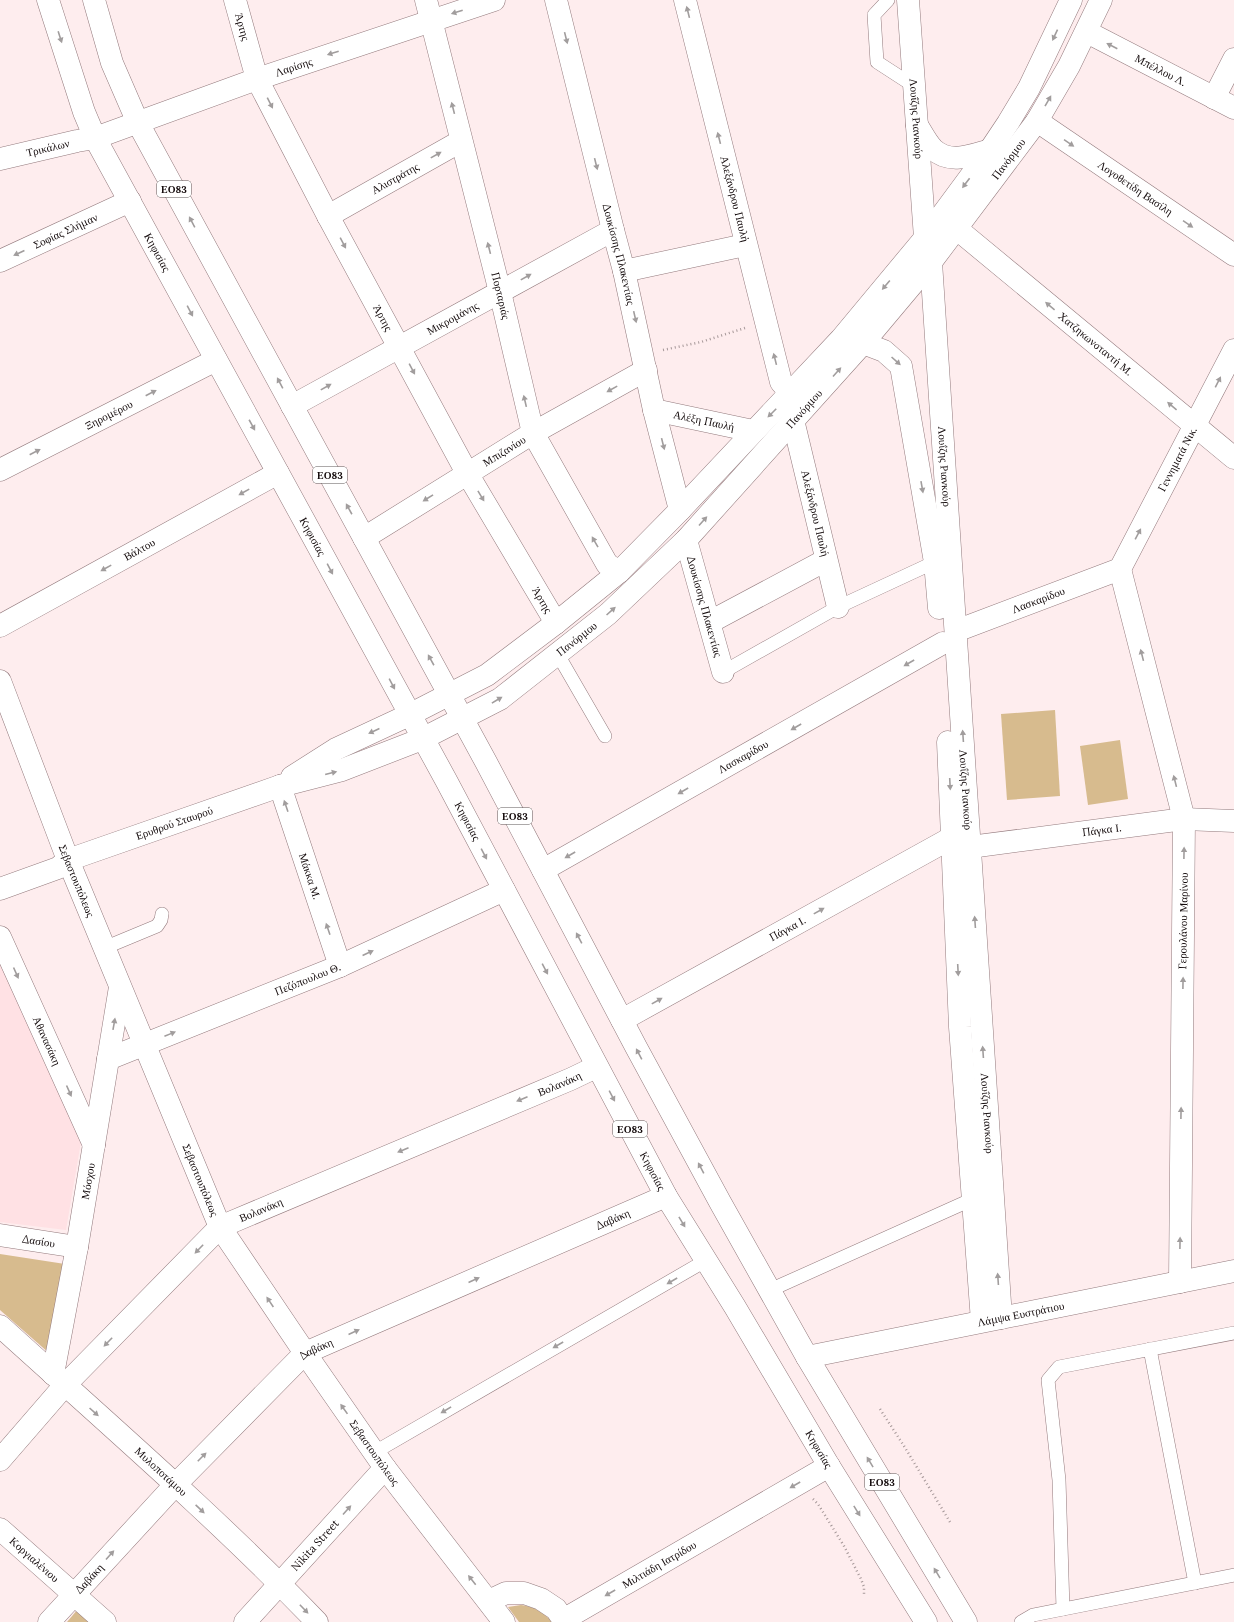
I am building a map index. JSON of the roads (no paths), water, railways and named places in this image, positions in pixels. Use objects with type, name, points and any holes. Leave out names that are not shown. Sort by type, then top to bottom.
[{"type":"street","name":"Κηφισίας","points":[[48,0],[84,112],[95,138],[504,890],[596,1067],[666,1196],[735,1307],[829,1466],[926,1622]]},
{"type":"street","name":"ΕΟ83","points":[[94,0],[112,63],[138,123],[463,718],[712,1189],[807,1357],[962,1614],[974,1622]]},
{"type":"street","name":"Άρτης","points":[[235,0],[257,79],[328,216],[468,473],[556,623]]},
{"type":"street","name":"Πορταριάς","points":[[426,0],[500,292],[533,433],[608,564],[619,572]]},
{"type":"street","name":"Λαρίσης","points":[[95,138],[257,79],[494,0]]},
{"type":"street","name":"Δουκίσσης Πλακεντίας","points":[[556,0],[624,271],[645,362],[654,410],[680,510]]},
{"type":"street","name":"Αλεξάνδρου Παυλή","points":[[685,0],[745,245],[781,382],[791,393]]},
{"type":"street","name":"Λουΐζης Ριανκούρ","points":[[908,0],[925,238]]},
{"type":"street","name":"Πανόρμου","points":[[409,715],[487,675],[556,623],[619,572],[680,510],[841,339],[925,238],[990,150],[1029,88],[1071,0]]},
{"type":"street","name":"Πανόρμου","points":[[422,739],[500,699],[608,614],[686,540],[863,343],[957,229],[1037,121],[1087,32],[1102,0]]},
{"type":"street","name":"Μπέλλου Λ.","points":[[1087,32],[1234,108]]},
{"type":"street","points":[[1214,98],[1234,59]]},
{"type":"street","name":"Λογοθετίδη Βασίλη","points":[[1037,121],[1234,254]]},
{"type":"street","points":[[917,125],[933,150],[946,157],[961,159],[990,150]]},
{"type":"street","name":"Τρικάλων","points":[[0,158],[95,138]]},
{"type":"street","name":"Αλιστράτης","points":[[328,216],[461,141]]},
{"type":"street","name":"Σοφίας Σλήμαν","points":[[0,261],[130,200]]},
{"type":"street","name":"Χατζηκωνσταντή Μ.","points":[[957,229],[1234,458]]},
{"type":"street","name":"Μικρομάνης","points":[[292,406],[613,230]]},
{"type":"street","points":[[624,271],[745,245]]},
{"type":"street","name":"Λουΐζης Ριανκούρ","points":[[931,262],[949,637],[992,1320]]},
{"type":"street","name":"Λουΐζης Ριανκούρ","points":[[863,343],[884,351],[902,366],[949,637]]},
{"type":"street","name":"Γεννηματά Νικ.","points":[[1120,569],[1234,350]]},
{"type":"street","name":"Ξηρομέρου","points":[[0,470],[216,360]]},
{"type":"street","name":"Μπιζανίου","points":[[364,538],[645,362]]},
{"type":"street","name":"Αλέξη Παυλή","points":[[654,410],[753,431]]},
{"type":"street","name":"Αλεξάνδρου Παυλή","points":[[793,420],[838,608]]},
{"type":"street","name":"Βάλτου","points":[[0,626],[278,473]]},
{"type":"street","name":"Δουκίσσης Πλακεντίας","points":[[686,540],[723,672]]},
{"type":"street","points":[[710,622],[826,560]]},
{"type":"street","name":"Λασκαρίδου","points":[[543,870],[949,637],[1120,569]]},
{"type":"street","name":"Γερουλάνου Μαρίνου","points":[[1120,569],[1184,819],[1180,1282]]},
{"type":"street","name":"Σεβαστουπόλεως","points":[[0,681],[68,860],[220,1228],[380,1460],[504,1622]]},
{"type":"street","name":"Ερυθρού Σταυρού","points":[[280,786],[336,749],[409,715]]},
{"type":"street","name":"Ερυθρού Σταυρού","points":[[0,890],[58,868],[68,860],[280,786],[342,770],[422,739]]},
{"type":"street","name":"Μάκκα Μ.","points":[[280,786],[340,966]]},
{"type":"street","name":"Πάγκα Ι.","points":[[622,1020],[961,842],[1184,819],[1234,820]]},
{"type":"street","name":"Λουΐζης Ριανκούρ","points":[[961,842],[960,1027],[973,1199],[992,1320]]},
{"type":"street","name":"Ερυθρού Σταυρού","points":[[0,878],[53,859],[68,860]]},
{"type":"street","name":"Πεζόπουλου Θ.","points":[[108,1059],[340,966],[504,890]]},
{"type":"street","name":"Αθανασάκη","points":[[0,937],[94,1145]]},
{"type":"street","name":"Μόσχου","points":[[60,1380],[77,1247],[120,987]]},
{"type":"street","name":"Βολανάκη","points":[[0,1460],[60,1380],[220,1228],[596,1067]]},
{"type":"street","name":"Δαβάκη","points":[[49,1622],[175,1485],[305,1353],[666,1196]]},
{"type":"street","name":"Δασίου","points":[[0,1235],[77,1247]]},
{"type":"street","name":"Λάμψα Ευστράτιου","points":[[807,1357],[1234,1271]]},
{"type":"street","name":"Μυλοποτάμου","points":[[0,1326],[175,1485],[280,1584],[317,1622]]},
{"type":"street","name":"Nikita Street","points":[[245,1622],[280,1584],[380,1460]]},
{"type":"street","name":"Μιλτιάδη Ιατρίδου","points":[[489,1601],[506,1593],[524,1593],[541,1599],[556,1609],[564,1621],[829,1466]]},
{"type":"street","name":"Κοργιαλένιου","points":[[0,1529],[105,1622]]},
{"type":"lane","points":[[888,0],[874,15],[877,62],[914,86]]},
{"type":"lane","points":[[723,672],[838,608],[935,562]]},
{"type":"lane","points":[[558,653],[605,736]]},
{"type":"lane","points":[[104,948],[157,926],[161,920],[162,914]]},
{"type":"lane","points":[[770,1290],[973,1199]]},
{"type":"lane","points":[[380,1460],[705,1261]]},
{"type":"lane","points":[[1063,1609],[1059,1480],[1048,1380],[1059,1367],[1234,1333]]},
{"type":"lane","points":[[1150,1350],[1195,1583]]},
{"type":"lane","points":[[1021,1622],[1033,1615],[1234,1575]]}]
